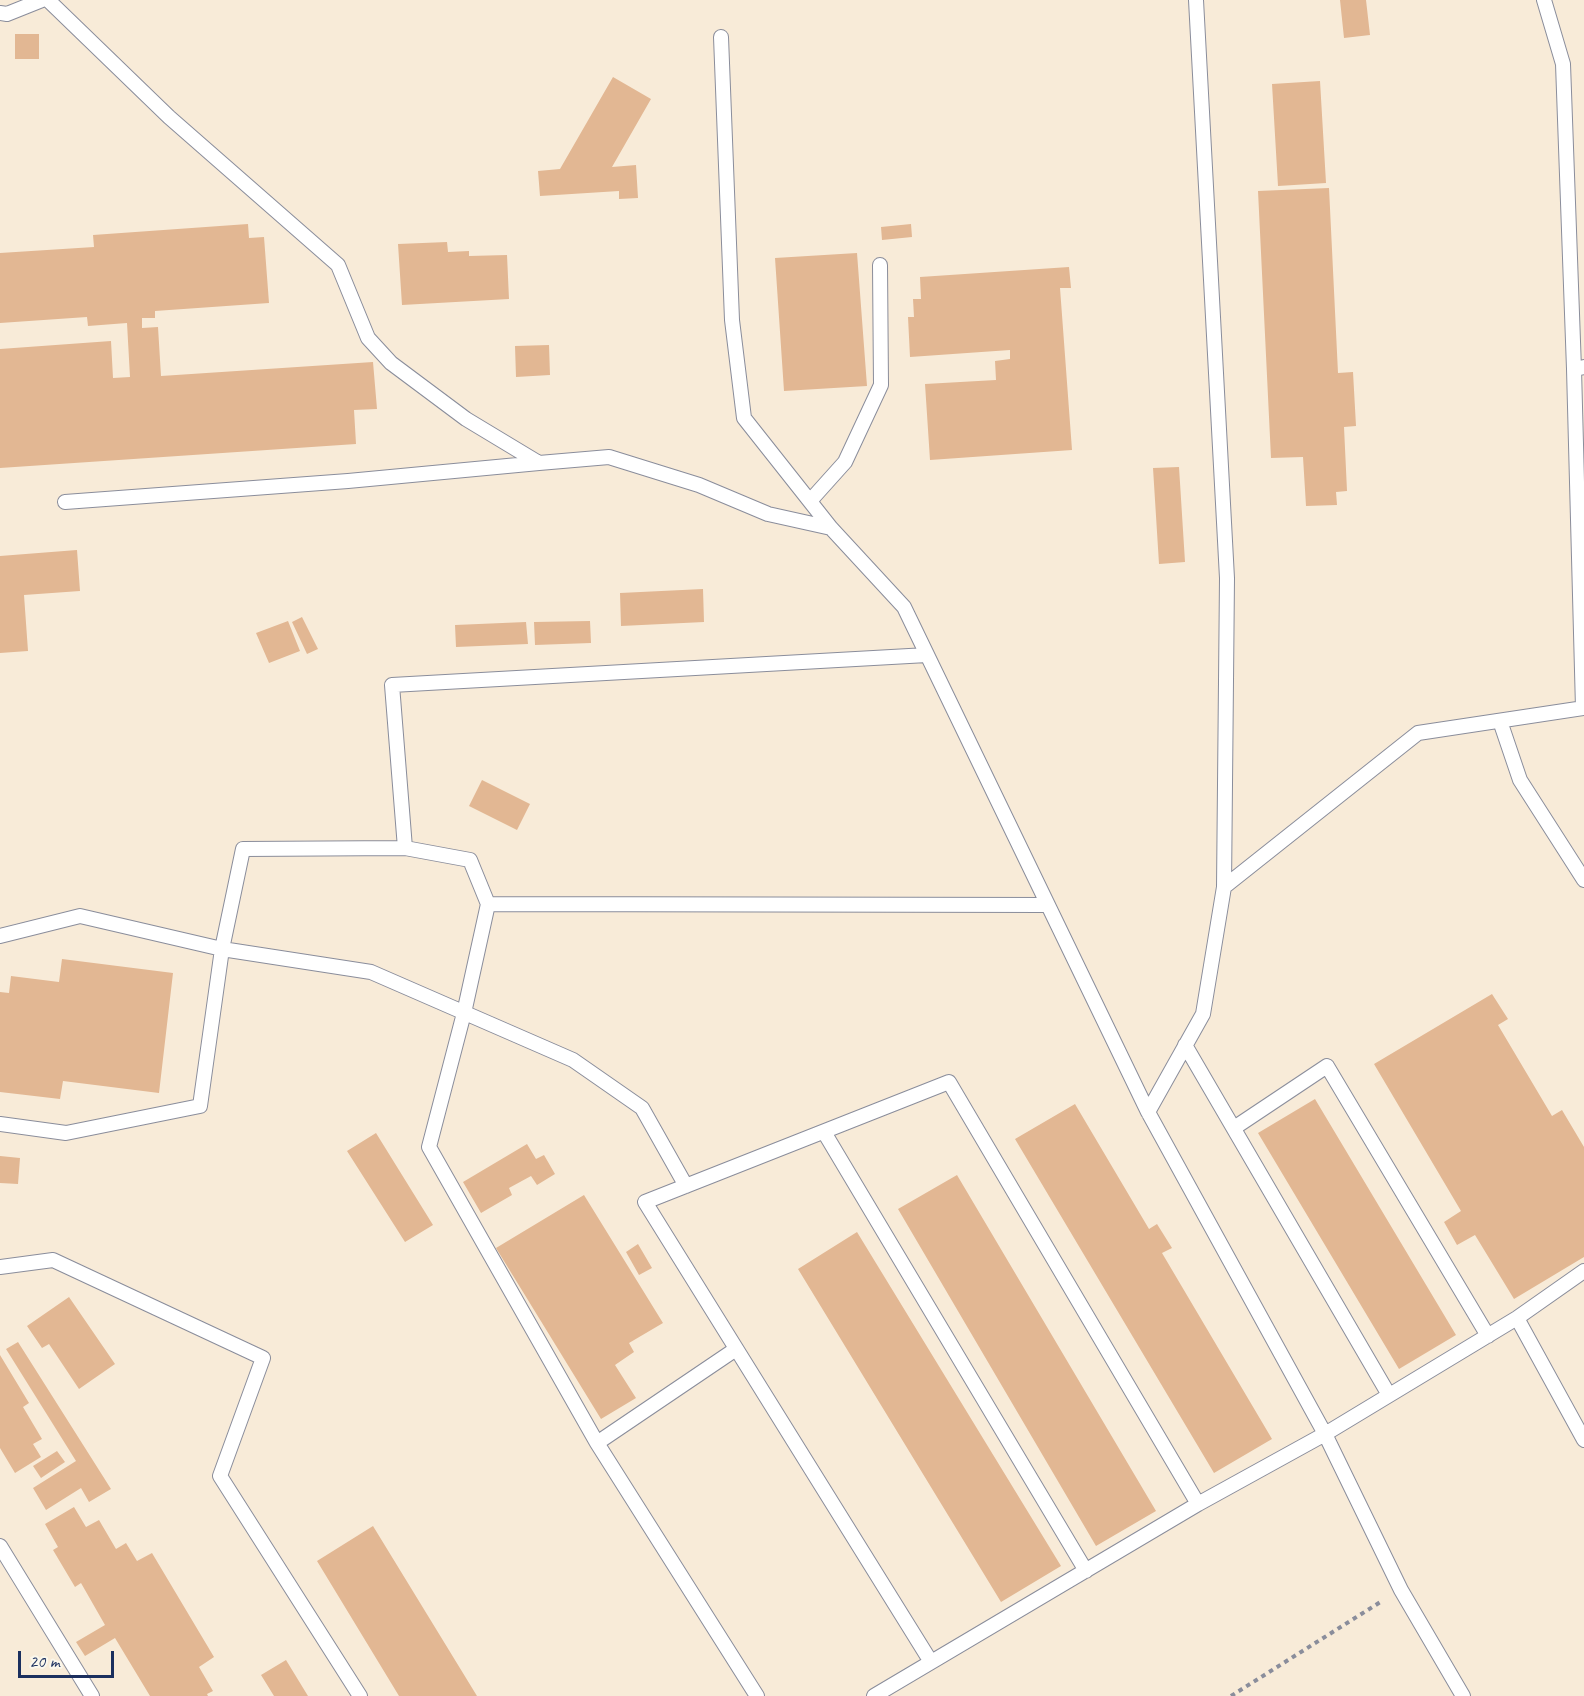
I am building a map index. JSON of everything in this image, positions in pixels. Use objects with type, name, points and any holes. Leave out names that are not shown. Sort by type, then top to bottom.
[{"type":"lane","points":[[0,13],[7,14],[42,0]]},
{"type":"lane","points":[[48,0],[169,117],[338,264],[368,338],[391,363],[466,419],[539,462]]},
{"type":"lane","points":[[1148,1112],[1203,1014],[1224,887],[1227,578],[1196,0]]},
{"type":"lane","points":[[1224,887],[1418,733],[1583,708],[1579,368],[1563,64],[1544,0]]},
{"type":"lane","points":[[721,37],[732,320],[744,418],[831,528],[904,607],[1148,1112],[1325,1434],[1401,1590],[1463,1696]]},
{"type":"lane","points":[[810,501],[845,462],[881,385],[880,265]]},
{"type":"lane","points":[[65,502],[348,481],[609,457],[699,485],[768,514],[831,528]]},
{"type":"lane","points":[[405,848],[392,685],[927,655]]},
{"type":"lane","points":[[1500,721],[1520,780],[1584,880]]},
{"type":"lane","points":[[0,1124],[66,1133],[200,1106],[222,949],[243,849],[405,848],[470,860],[488,904],[464,1013],[429,1147],[597,1443],[757,1696]]},
{"type":"lane","points":[[488,904],[1048,905]]},
{"type":"lane","points":[[0,936],[80,916],[222,949],[371,972],[573,1060],[642,1108],[686,1186]]},
{"type":"lane","points":[[1185,1046],[1389,1395]]},
{"type":"lane","points":[[1234,1128],[1327,1066],[1488,1335]]},
{"type":"lane","points":[[931,1662],[645,1202],[949,1082],[1198,1504]]},
{"type":"lane","points":[[824,1132],[1086,1570]]},
{"type":"lane","points":[[0,1267],[53,1260],[263,1358],[220,1476],[360,1696]]},
{"type":"lane","points":[[874,1696],[1198,1504],[1325,1434],[1517,1318],[1584,1271]]},
{"type":"lane","points":[[1517,1318],[1584,1440]]},
{"type":"lane","points":[[597,1443],[736,1349]]},
{"type":"lane","points":[[0,1546],[92,1696]]},
{"type":"path","points":[[1231,1696],[1401,1590]]},
{"type":"building","points":[[1340,0],[1366,0],[1370,35],[1344,38]]},
{"type":"building","points":[[15,34],[39,34],[39,59],[15,59]]},
{"type":"building","points":[[613,77],[651,99],[612,167],[636,165],[638,198],[619,199],[619,191],[540,196],[538,171],[560,169]]},
{"type":"building","points":[[1320,81],[1326,183],[1278,186],[1272,84]]},
{"type":"building","points":[[1329,188],[1338,373],[1353,372],[1356,426],[1344,427],[1347,491],[1336,492],[1337,505],[1306,506],[1303,457],[1271,458],[1258,191]]},
{"type":"building","points":[[248,224],[249,238],[264,237],[269,303],[155,311],[155,318],[142,318],[142,328],[158,327],[161,376],[373,362],[377,409],[354,410],[356,444],[0,468],[0,349],[111,341],[113,378],[130,377],[127,323],[88,326],[87,317],[0,323],[0,253],[94,247],[93,235]]},
{"type":"building","points":[[911,224],[912,237],[882,240],[881,227]]},
{"type":"building","points":[[447,242],[448,252],[469,251],[469,256],[507,255],[509,299],[402,305],[398,244]]},
{"type":"building","points":[[857,253],[867,386],[784,391],[775,258]]},
{"type":"building","points":[[1069,267],[1071,288],[1060,288],[1072,450],[930,460],[925,384],[996,380],[995,361],[1010,359],[1010,350],[910,357],[908,317],[914,317],[913,299],[921,299],[920,277]]},
{"type":"building","points":[[549,345],[550,375],[516,377],[515,346]]},
{"type":"building","points":[[1179,467],[1185,562],[1159,564],[1153,468]]},
{"type":"building","points":[[77,550],[80,591],[24,595],[28,651],[0,653],[0,556]]},
{"type":"building","points":[[703,589],[704,622],[621,626],[620,593]]},
{"type":"building","points":[[302,617],[318,649],[307,654],[292,622]]},
{"type":"building","points":[[288,621],[300,651],[269,663],[256,633]]},
{"type":"building","points":[[590,621],[591,643],[535,645],[534,622]]},
{"type":"building","points":[[526,622],[528,644],[456,647],[455,625]]},
{"type":"building","points":[[482,780],[530,804],[517,830],[469,806]]},
{"type":"building","points":[[62,959],[173,973],[159,1093],[63,1081],[60,1099],[0,1092],[0,992],[9,993],[11,976],[59,982]]},
{"type":"building","points":[[1492,994],[1508,1019],[1498,1025],[1552,1116],[1562,1110],[1584,1147],[1584,1257],[1514,1299],[1475,1235],[1457,1245],[1444,1222],[1461,1211],[1374,1064]]},
{"type":"building","points":[[1315,1099],[1456,1335],[1399,1369],[1258,1133]]},
{"type":"building","points":[[1075,1104],[1149,1229],[1157,1224],[1172,1248],[1162,1253],[1272,1439],[1214,1473],[1015,1139]]},
{"type":"building","points":[[376,1133],[433,1225],[405,1242],[347,1151]]},
{"type":"building","points":[[527,1144],[536,1159],[544,1155],[555,1174],[537,1185],[531,1176],[509,1188],[512,1195],[481,1213],[463,1182]]},
{"type":"building","points":[[0,1156],[20,1158],[18,1184],[0,1183]]},
{"type":"building","points":[[957,1175],[1156,1511],[1096,1546],[898,1209]]},
{"type":"building","points":[[584,1195],[663,1323],[629,1343],[634,1352],[615,1365],[636,1398],[601,1419],[496,1248]]},
{"type":"building","points":[[857,1232],[1061,1566],[1001,1602],[798,1269]]},
{"type":"building","points":[[638,1244],[652,1268],[639,1275],[626,1252]]},
{"type":"building","points":[[69,1297],[115,1364],[79,1389],[49,1344],[42,1348],[27,1326]]},
{"type":"building","points":[[18,1342],[111,1489],[89,1502],[81,1488],[46,1510],[33,1488],[76,1461],[6,1349]]},
{"type":"building","points":[[0,1355],[29,1403],[23,1407],[42,1439],[33,1444],[41,1457],[15,1473],[0,1448]]},
{"type":"building","points":[[57,1451],[65,1462],[41,1478],[33,1466]]},
{"type":"building","points":[[74,1507],[86,1527],[99,1520],[116,1549],[126,1543],[137,1561],[152,1553],[214,1657],[199,1667],[213,1691],[207,1694],[208,1696],[150,1696],[115,1638],[85,1656],[76,1642],[105,1625],[81,1583],[75,1587],[53,1550],[58,1547],[45,1524]]},
{"type":"building","points":[[373,1526],[477,1696],[399,1696],[317,1561]]},
{"type":"building","points":[[286,1660],[308,1696],[274,1696],[261,1675]]}]
